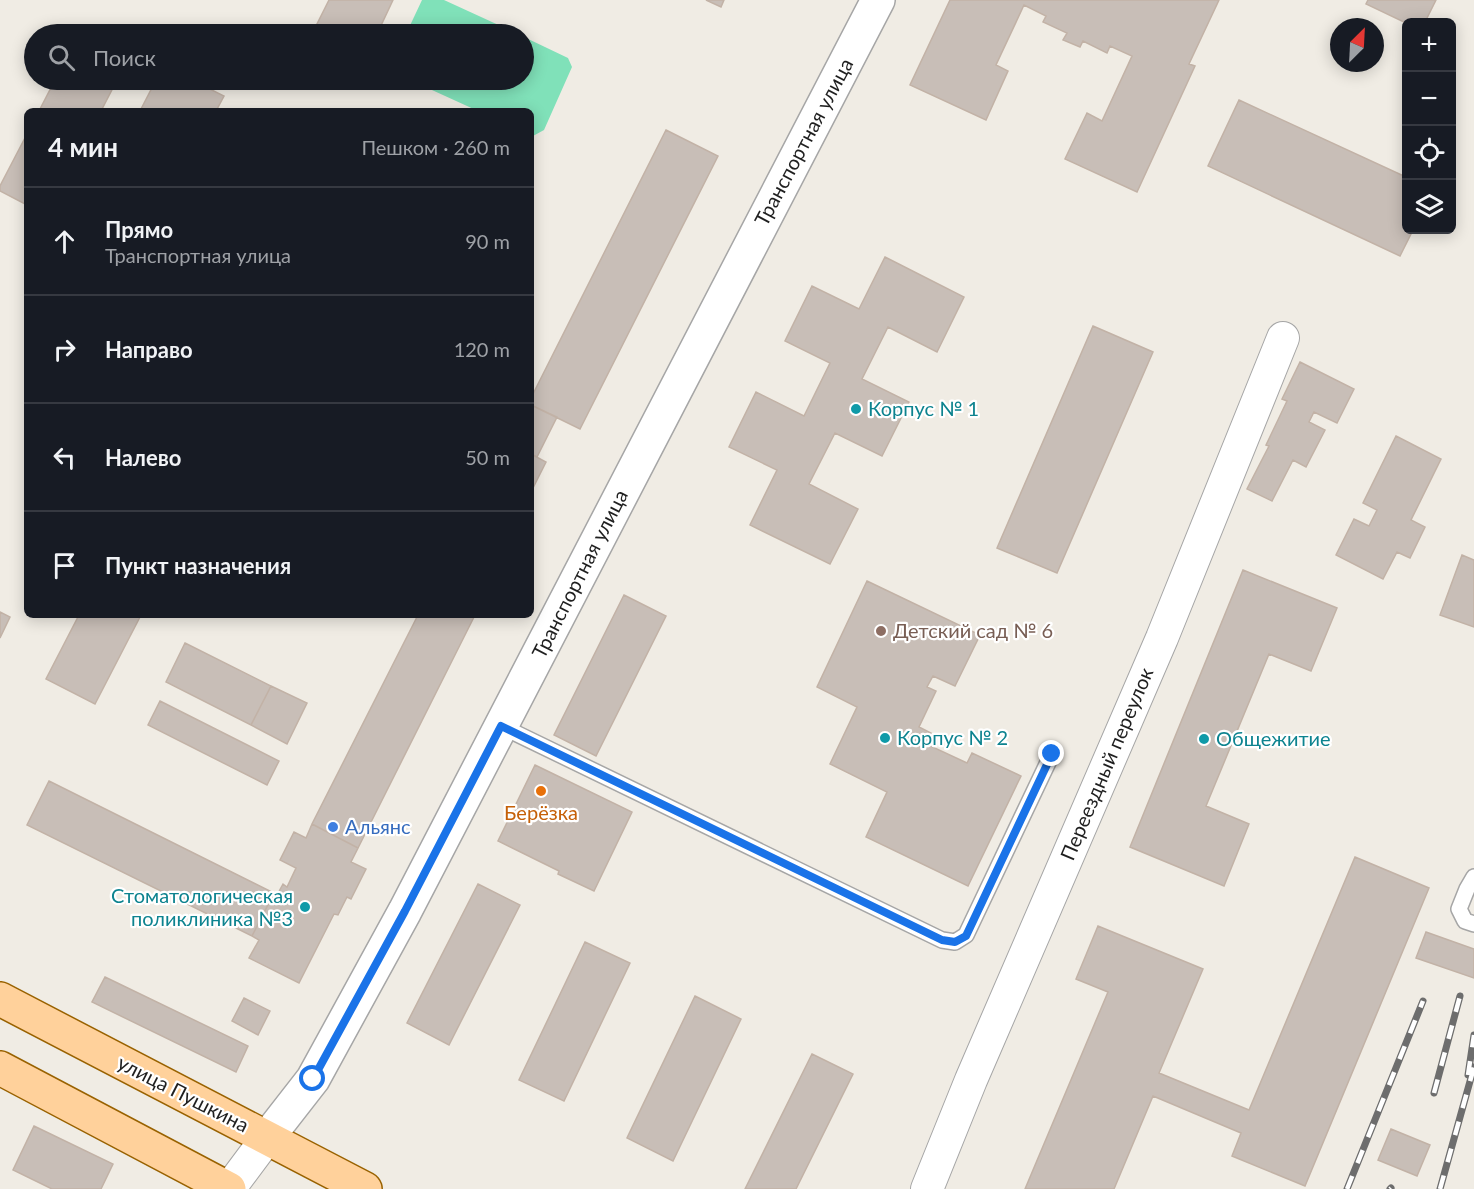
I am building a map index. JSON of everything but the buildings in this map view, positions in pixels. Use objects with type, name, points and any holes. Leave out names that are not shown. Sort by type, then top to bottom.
[{"type":"main road","name":"улица Пушкина","points":[[0,999],[365,1189]]},
{"type":"main road","points":[[0,1068],[229,1189]]},
{"type":"street","name":"Транспортная улица","points":[[267,1138],[313,1079],[405,911],[878,0]]},
{"type":"street","name":"Переездный переулок","points":[[927,1189],[971,1080],[1162,638],[1283,338]]},
{"type":"street","points":[[229,1189],[267,1138]]},
{"type":"lane","points":[[501,726],[942,940],[955,942],[966,936],[1052,754]]},
{"type":"lane","points":[[1474,877],[1459,909],[1465,921],[1474,924]]},
{"type":"green space","points":[[422,0],[444,0],[496,24],[411,24]]},
{"type":"green space","points":[[534,42],[568,58],[572,67],[544,130],[534,135],[534,108],[471,108],[432,90],[534,90]]},
{"type":"railway","points":[[1434,1093],[1460,996]]},
{"type":"railway","points":[[1347,1189],[1423,1001]]},
{"type":"railway","points":[[1468,1075],[1474,1035]]},
{"type":"railway","points":[[1440,1189],[1474,1067]]},
{"type":"place","name":"Корпус № 1","points":[[856,409]]},
{"type":"place","name":"Детский сад № 6","points":[[881,631]]},
{"type":"place","name":"Корпус № 2","points":[[885,738]]},
{"type":"place","name":"Общежитие","points":[[1204,739]]},
{"type":"place","name":"Берёзка","points":[[541,791]]},
{"type":"place","name":"Альянс","points":[[333,827]]},
{"type":"place","name":"Стоматологическая поликлиника №3","points":[[305,907]]},
{"type":"route","points":[[313,1079],[405,911],[501,726],[942,940],[955,942],[966,936],[1052,754]]}]
